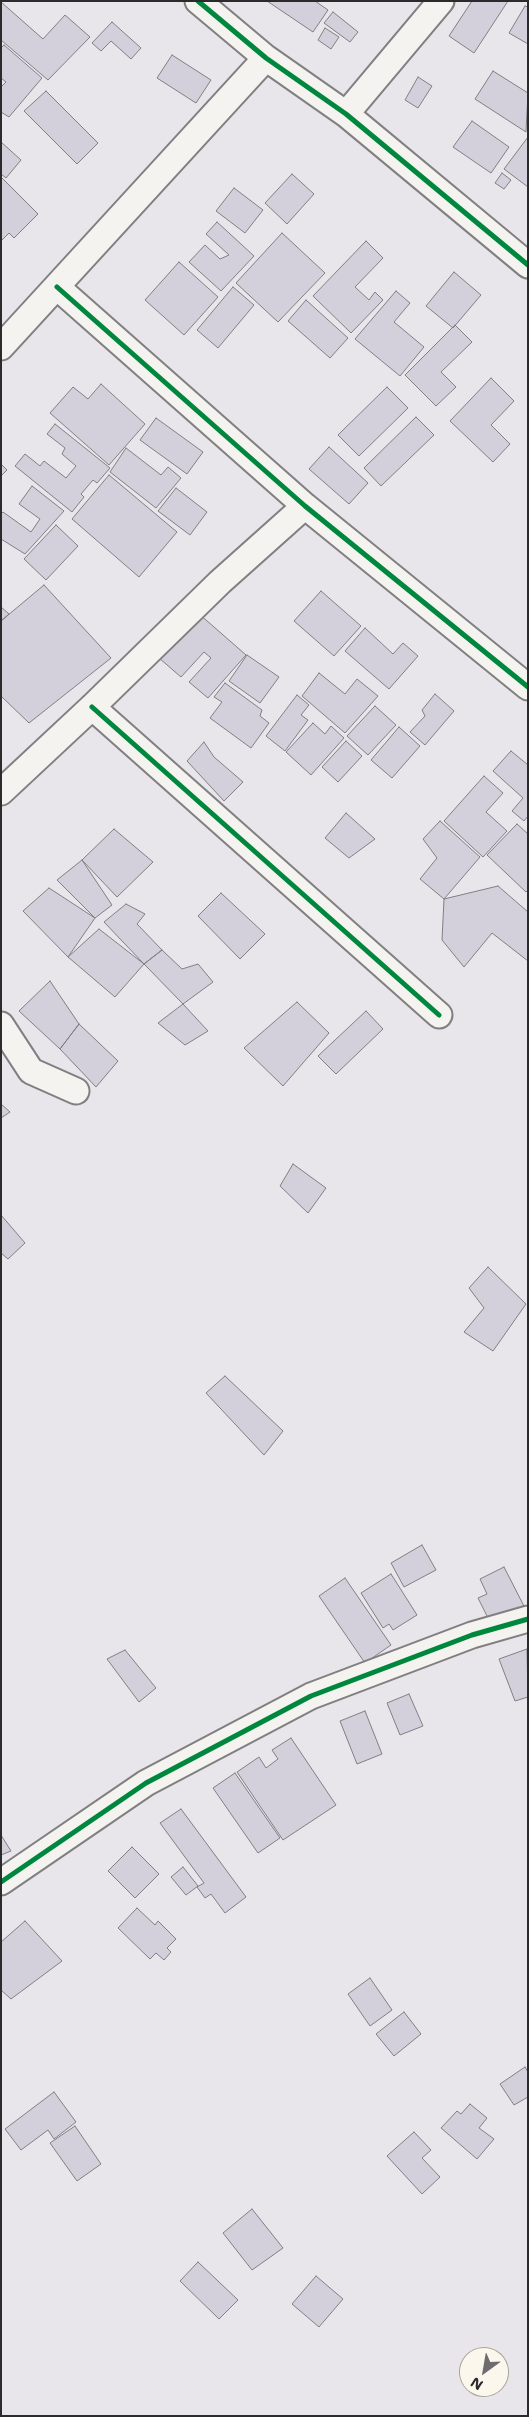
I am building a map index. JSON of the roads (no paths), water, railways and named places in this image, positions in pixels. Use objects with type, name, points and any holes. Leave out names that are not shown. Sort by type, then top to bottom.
[{"type":"street","points":[[198,1],[266,58],[346,114],[528,265]]},
{"type":"street","points":[[346,114],[441,1]]},
{"type":"street","points":[[1,346],[266,58]]},
{"type":"street","points":[[56,287],[305,506],[528,687]]},
{"type":"street","points":[[1,792],[92,707],[220,582],[305,506]]},
{"type":"street","points":[[92,707],[438,1014]]},
{"type":"street","points":[[1,1025],[31,1071],[76,1091]]},
{"type":"street","points":[[1,1882],[146,1783],[311,1696],[472,1635],[528,1620]]}]
